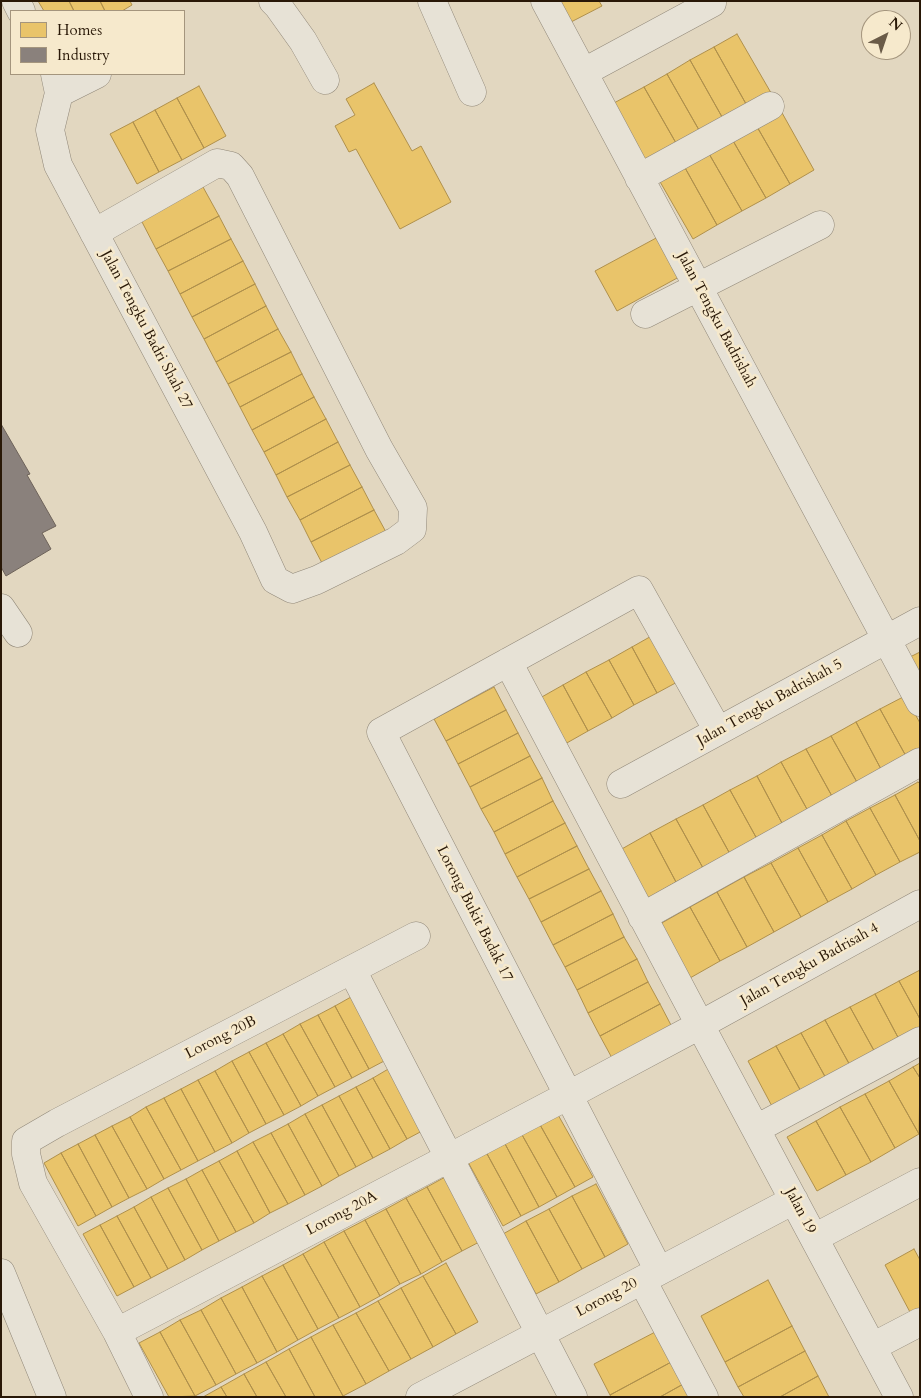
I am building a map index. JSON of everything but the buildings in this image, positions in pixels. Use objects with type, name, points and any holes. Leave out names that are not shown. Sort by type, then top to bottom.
[{"type":"street","points":[[273,1],[303,41],[325,80]]},
{"type":"street","points":[[432,1],[472,92]]},
{"type":"street","name":"Jalan Tengku Badrishah","points":[[545,1],[920,702]]},
{"type":"street","points":[[584,72],[712,3]]},
{"type":"street","points":[[57,83],[93,75]]},
{"type":"street","name":"Jalan Tengku Badri Shah 27","points":[[57,83],[50,130],[58,165],[94,233],[253,532],[275,580],[292,589],[317,580],[396,541],[412,529],[413,508],[379,449],[240,176],[231,166],[217,162],[94,233]]},
{"type":"street","points":[[639,178],[770,106]]},
{"type":"street","points":[[645,314],[820,225]]},
{"type":"street","points":[[508,662],[639,590],[718,732]]},
{"type":"street","points":[[1,608],[18,633]]},
{"type":"street","name":"Jalan Tengku Badrishah 5","points":[[621,784],[920,621]]},
{"type":"street","name":"Lorong Bukit Badak 17","points":[[508,662],[381,732],[567,1096],[704,1397]]},
{"type":"street","name":"Jalan 19","points":[[508,662],[899,1397]]},
{"type":"street","points":[[642,917],[920,762]]},
{"type":"street","name":"Jalan Tengku Badrisah 4","points":[[567,1096],[920,904]]},
{"type":"street","name":"Lorong 20B","points":[[117,1332],[33,1183],[26,1154],[26,1141],[57,1123],[416,936]]},
{"type":"street","points":[[352,970],[573,1397]]},
{"type":"street","points":[[756,1129],[920,1041]]},
{"type":"street","name":"Lorong 20A","points":[[117,1332],[567,1096]]},
{"type":"street","points":[[814,1238],[920,1182]]},
{"type":"street","name":"Lorong 20","points":[[428,1395],[794,1200]]},
{"type":"street","points":[[1,1273],[52,1397]]},
{"type":"street","points":[[872,1347],[920,1322]]},
{"type":"street","points":[[117,1332],[149,1397]]}]
